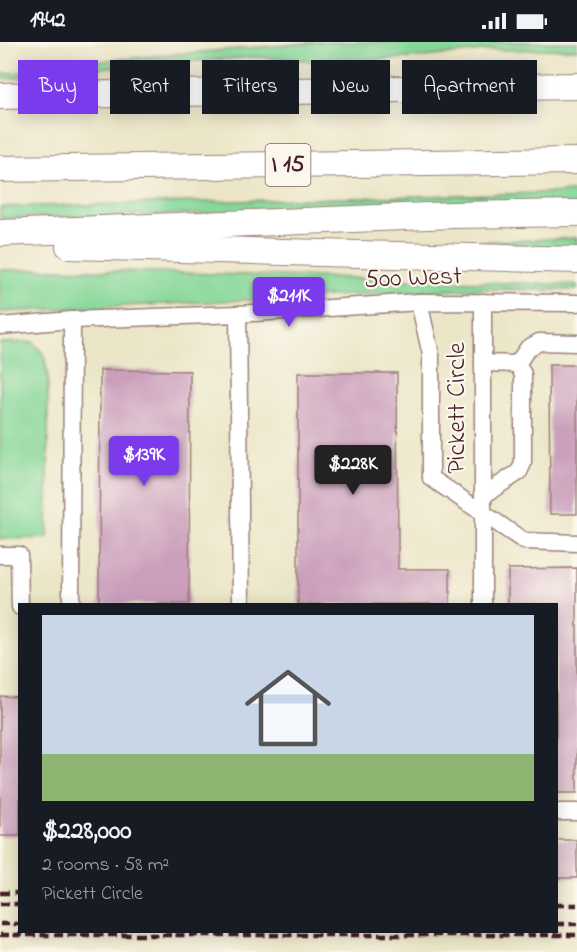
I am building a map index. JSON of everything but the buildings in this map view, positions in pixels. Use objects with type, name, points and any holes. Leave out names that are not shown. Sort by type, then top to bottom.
[{"type":"highway","points":[[390,87],[577,72]]},
{"type":"highway","points":[[390,89],[577,86]]},
{"type":"highway","points":[[0,96],[311,91]]},
{"type":"highway","name":"I 15","points":[[0,169],[577,161]]},
{"type":"highway","points":[[0,233],[453,215],[577,213]]},
{"type":"highway","points":[[0,244],[577,260]]},
{"type":"street","name":"500 West","points":[[0,326],[72,320],[238,314],[419,302],[577,303]]},
{"type":"street","points":[[419,302],[431,355],[431,478],[524,541],[577,543]]},
{"type":"street","name":"Pickett Circle","points":[[483,302],[483,603]]},
{"type":"street","points":[[238,314],[241,603]]},
{"type":"street","points":[[71,603],[72,320]]},
{"type":"street","points":[[517,364],[528,348],[539,342],[572,343]]},
{"type":"street","points":[[483,363],[517,364]]},
{"type":"street","points":[[484,495],[519,472],[523,463],[523,374],[517,364]]},
{"type":"street","points":[[0,555],[19,555],[20,603]]},
{"type":"street","points":[[558,812],[577,812]]},
{"type":"green space","points":[[317,42],[577,42],[577,49],[492,50],[415,58],[311,61],[257,57],[190,62],[112,60]]},
{"type":"green space","points":[[110,60],[110,67],[98,68],[98,61]]},
{"type":"green space","points":[[0,73],[18,73],[18,78],[0,79]]},
{"type":"green space","points":[[577,192],[577,206],[0,218],[0,207]]},
{"type":"green space","points":[[577,238],[577,252],[452,243]]},
{"type":"green space","points":[[58,269],[577,285],[577,290],[473,289],[0,312],[0,270]]},
{"type":"green space","points":[[33,342],[44,355],[48,378],[48,538],[0,539],[0,343]]},
{"type":"railway","points":[[0,893],[18,893]]},
{"type":"railway","points":[[0,904],[18,904]]},
{"type":"railway","points":[[558,905],[577,905]]},
{"type":"railway","points":[[0,924],[18,924]]},
{"type":"railway","points":[[558,924],[577,924]]},
{"type":"railway","points":[[0,935],[577,935]]}]
